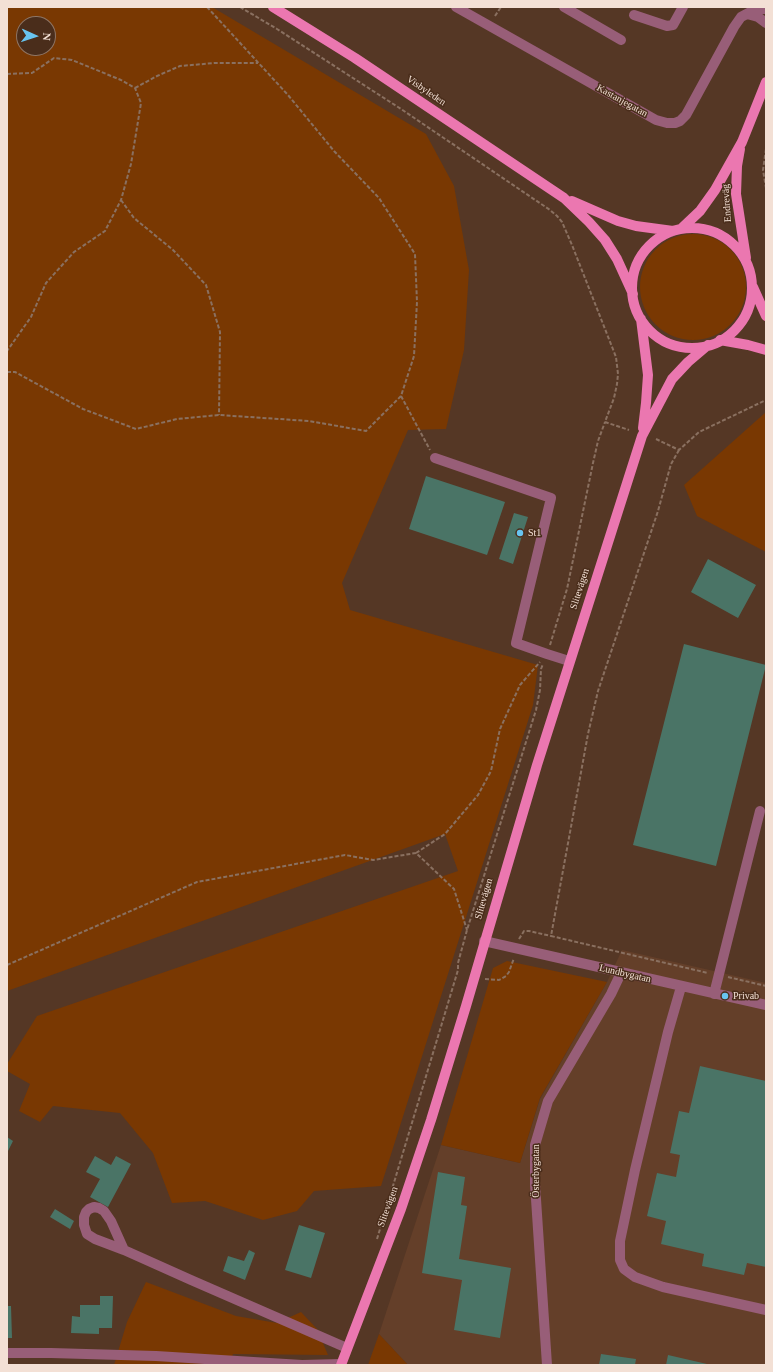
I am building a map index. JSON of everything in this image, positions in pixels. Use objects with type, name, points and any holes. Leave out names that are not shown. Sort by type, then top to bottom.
[{"type":"main road","name":"Visbyleden","points":[[273,7],[355,58],[564,198],[590,222],[605,240],[617,259],[633,294]]},
{"type":"main road","name":"Endreväg","points":[[677,230],[700,211],[715,190],[742,142],[766,82]]},
{"type":"main road","name":"Endreväg","points":[[742,142],[737,166],[736,194],[746,263]]},
{"type":"main road","name":"Visbyleden","points":[[564,198],[618,221],[636,226],[677,230]]},
{"type":"main road","points":[[751,282],[750,301],[743,319],[730,333],[720,340],[708,345],[689,347],[670,343],[654,333],[641,319],[633,294],[634,274],[642,255],[656,240],[677,230],[700,228],[719,235],[735,247],[746,263],[751,282],[766,316]]},
{"type":"main road","name":"Slitevägen","points":[[641,319],[648,375],[642,436]]},
{"type":"main road","points":[[720,340],[766,350]]},
{"type":"main road","name":"Slitevägen","points":[[341,1364],[401,1209],[435,1105],[569,661],[642,436],[672,380],[688,362],[708,345]]},
{"type":"street","name":"Kastanjegatan","points":[[456,7],[656,120],[667,123],[675,123],[680,121],[686,115],[734,27],[747,14],[756,9],[766,8]]},
{"type":"street","points":[[564,7],[621,40]]},
{"type":"street","points":[[634,15],[667,26],[674,24],[683,7]]},
{"type":"street","points":[[747,14],[758,17],[766,23]]},
{"type":"street","points":[[435,458],[551,498],[516,643],[569,661]]},
{"type":"street","points":[[714,994],[760,811]]},
{"type":"street","name":"Lundbygatan","points":[[484,941],[681,987],[766,1005]]},
{"type":"street","name":"Österbygatan","points":[[547,1365],[535,1184],[535,1145],[548,1101],[611,994],[621,973]]},
{"type":"street","points":[[681,987],[668,1032],[635,1170],[620,1241],[620,1260],[624,1269],[635,1277],[663,1287],[766,1310]]},
{"type":"street","points":[[124,1250],[111,1221],[104,1211],[94,1207],[89,1209],[84,1217],[84,1225],[87,1234],[95,1239],[124,1250],[346,1348]]},
{"type":"street","points":[[7,1353],[156,1356],[302,1365],[341,1364]]},
{"type":"path","points":[[7,372],[15,372],[83,409],[136,430],[177,419],[219,415],[309,421],[366,431],[401,396],[414,356],[417,302],[415,254],[379,198],[334,151],[288,95],[207,7]]},
{"type":"path","points":[[240,7],[277,29],[401,109],[557,216],[562,222],[572,244],[616,357],[618,374],[614,398],[598,441],[567,589],[541,669],[540,690],[536,710],[467,930],[458,963],[458,970],[377,1239]]},
{"type":"path","points":[[7,74],[32,73],[54,58],[72,60],[121,80],[135,88],[142,103],[131,164],[121,200],[105,231],[74,252],[46,283],[31,317],[7,351]]},
{"type":"path","points":[[135,88],[180,66],[215,63],[258,63]]},
{"type":"path","points":[[766,149],[763,170],[766,188]]},
{"type":"path","points":[[121,200],[134,218],[173,250],[206,285],[220,332],[219,415]]},
{"type":"path","points":[[401,396],[435,458]]},
{"type":"path","points":[[766,400],[699,432],[679,450],[671,464],[658,511],[598,691],[586,741],[551,936],[566,941],[766,986]]},
{"type":"path","points":[[605,422],[629,430]]},
{"type":"path","points":[[656,439],[679,450]]},
{"type":"path","points":[[7,965],[197,882],[345,856],[373,860],[416,853],[445,834],[478,794],[491,771],[500,729],[520,685],[547,654]]},
{"type":"path","points":[[416,853],[454,889],[467,930]]},
{"type":"shaded area","points":[[7,7],[212,7],[426,134],[454,186],[469,270],[464,350],[446,429],[408,430],[342,583],[350,610],[538,665],[533,705],[381,1186],[314,1191],[297,1211],[263,1220],[205,1201],[172,1203],[153,1153],[120,1113],[53,1106],[40,1122],[19,1111],[30,1084],[7,1071],[7,1064],[37,1016],[458,871],[445,834],[7,991]]},
{"type":"shaded area","points":[[693,234],[713,238],[730,250],[742,267],[746,287],[742,307],[730,324],[713,336],[693,340],[673,336],[656,324],[644,307],[640,287],[644,267],[656,250],[673,238]]},
{"type":"shaded area","points":[[766,412],[766,552],[697,516],[684,485]]},
{"type":"shaded area","points":[[622,950],[766,983],[766,1365],[408,1365],[379,1334],[441,1145],[520,1163],[540,1099],[607,982]]},
{"type":"shaded area","points":[[507,961],[607,982],[540,1098],[520,1163],[441,1145],[493,968]]},
{"type":"shaded area","points":[[146,1282],[236,1316],[277,1323],[301,1312],[317,1329],[328,1355],[233,1354],[229,1365],[114,1365],[127,1322]]},
{"type":"shaded area","points":[[379,1334],[408,1365],[368,1365]]},
{"type":"building","points":[[426,476],[505,502],[487,555],[409,529]]},
{"type":"building","points":[[514,513],[528,517],[513,564],[499,559]]},
{"type":"building","points":[[708,559],[756,585],[738,618],[691,592]]},
{"type":"building","points":[[684,644],[766,665],[716,866],[633,845]]},
{"type":"building","points":[[700,1066],[766,1081],[766,1267],[747,1263],[744,1275],[702,1266],[704,1254],[661,1244],[666,1221],[647,1216],[657,1173],[676,1177],[680,1155],[670,1153],[679,1111],[689,1113]]},
{"type":"building","points":[[7,1137],[13,1141],[7,1153]]},
{"type":"building","points":[[95,1156],[111,1165],[116,1156],[131,1164],[108,1207],[90,1197],[100,1179],[86,1172]]},
{"type":"building","points":[[438,1172],[465,1177],[461,1205],[467,1206],[459,1259],[511,1268],[500,1338],[454,1330],[462,1280],[422,1273]]},
{"type":"building","points":[[55,1209],[74,1221],[70,1229],[50,1217]]},
{"type":"building","points":[[299,1225],[325,1233],[311,1278],[285,1270]]},
{"type":"building","points":[[249,1250],[255,1253],[245,1280],[223,1271],[228,1256],[244,1261]]},
{"type":"building","points":[[100,1296],[113,1296],[112,1328],[99,1328],[99,1334],[71,1333],[72,1316],[80,1317],[80,1305],[100,1305]]},
{"type":"building","points":[[7,1306],[11,1306],[12,1338],[7,1338]]},
{"type":"building","points":[[601,1354],[636,1359],[635,1365],[599,1365]]},
{"type":"building","points":[[668,1355],[707,1364],[707,1365],[666,1365]]},
{"type":"place","name":"St1","points":[[520,533]]},
{"type":"place","name":"Privab","points":[[725,996]]}]
